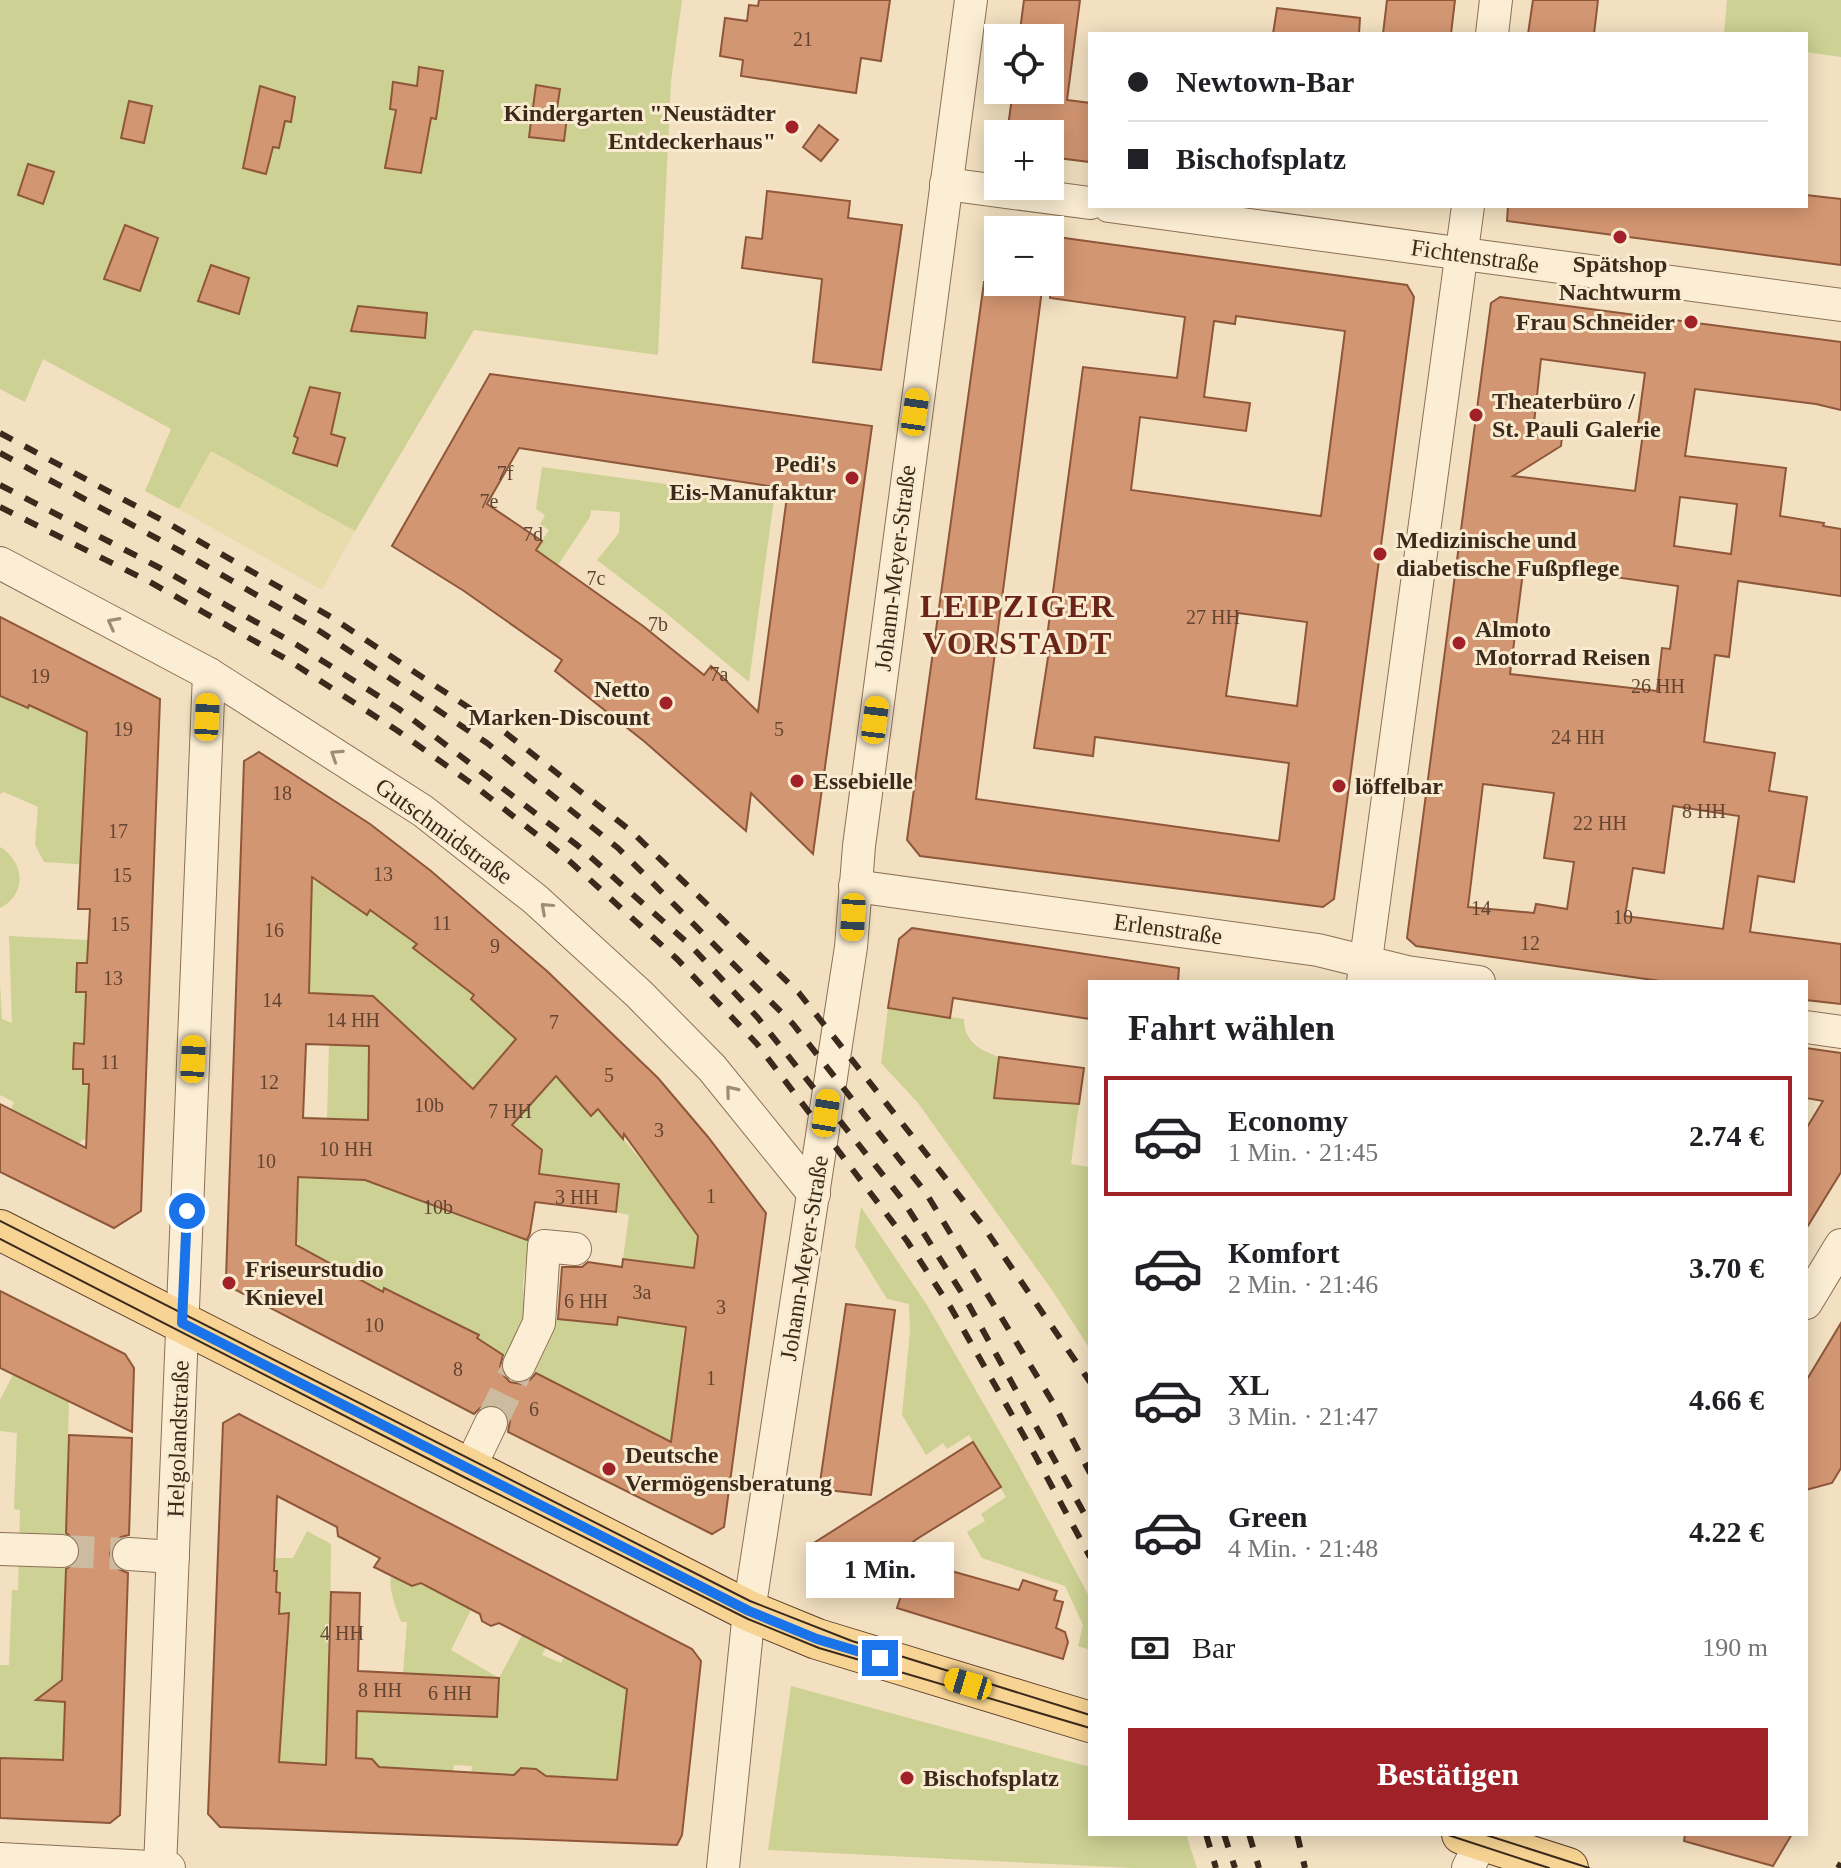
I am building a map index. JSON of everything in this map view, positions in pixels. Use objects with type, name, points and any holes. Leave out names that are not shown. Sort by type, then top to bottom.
[{"type":"main road","points":[[0,1230],[749,1611],[817,1639],[1088,1721]]},
{"type":"main road","points":[[1474,1844],[1568,1868]]},
{"type":"street","name":"Johann-Meyer-Straße","points":[[749,1611],[851,947],[855,886],[971,0]]},
{"type":"street","points":[[1492,32],[1496,0]]},
{"type":"street","points":[[946,184],[1088,203]]},
{"type":"street","name":"Fichtenstraße","points":[[1124,208],[1841,305]]},
{"type":"street","points":[[1364,972],[1468,208]]},
{"type":"street","name":"Gutschmidstraße","points":[[0,563],[209,674],[423,811],[535,899],[639,994],[712,1068],[814,1194]]},
{"type":"street","name":"Helgolandstraße","points":[[160,1868],[209,674]]},
{"type":"street","name":"Erlenstraße","points":[[855,886],[1318,950],[1364,972],[1407,972],[1465,980]]},
{"type":"street","points":[[1808,1027],[1841,1032]]},
{"type":"street","points":[[1808,1300],[1841,1245]]},
{"type":"street","points":[[519,1365],[539,1323],[544,1246],[575,1249]]},
{"type":"street","points":[[469,1469],[491,1423]]},
{"type":"street","points":[[0,1549],[62,1551]]},
{"type":"street","points":[[129,1554],[173,1557]]},
{"type":"street","points":[[723,1868],[749,1611]]},
{"type":"street","points":[[0,1859],[169,1868]]},
{"type":"shaded area","points":[[211,451],[355,531],[322,590],[179,509]]},
{"type":"green space","points":[[0,0],[682,0],[671,81],[658,355],[474,330],[355,531],[211,451],[179,509],[145,491],[171,429],[43,359],[25,402],[0,389]]},
{"type":"green space","points":[[1727,0],[1841,0],[1841,57],[1808,52],[1808,32],[1724,32]]},
{"type":"green space","points":[[542,467],[774,499],[749,682],[597,560],[619,533],[620,512],[591,510],[590,517],[558,565],[536,550],[549,530],[540,524],[545,515],[536,509]]},
{"type":"green space","points":[[0,691],[11,701],[27,708],[29,705],[74,727],[87,726],[85,779],[92,821],[82,821],[81,839],[92,865],[44,862],[35,845],[38,807],[4,792],[0,794]]},
{"type":"green space","points":[[292,842],[351,904],[366,915],[370,910],[417,944],[414,949],[467,989],[474,995],[471,999],[577,1088],[572,1094],[591,1115],[597,1110],[652,1174],[702,1240],[682,1346],[677,1455],[639,1426],[525,1368],[552,1318],[617,1325],[618,1317],[660,1323],[666,1265],[623,1259],[629,1215],[616,1212],[618,1193],[539,1174],[542,1150],[372,996],[336,995],[334,1045],[369,1046],[365,1180],[529,1241],[523,1284],[526,1340],[515,1362],[476,1342],[479,1335],[385,1288],[381,1295],[300,1248],[296,1238],[300,1116],[327,1118],[329,1045],[300,1043]]},
{"type":"green space","points":[[0,847],[14,860],[20,878],[15,895],[0,908]]},
{"type":"green space","points":[[9,936],[89,940],[87,965],[77,965],[76,991],[86,992],[85,1043],[74,1043],[74,1069],[83,1069],[83,1084],[89,1084],[86,1138],[77,1144],[11,1110],[14,1102],[0,1095],[0,982],[2,1019],[12,1023]]},
{"type":"green space","points":[[888,1008],[964,1019],[967,1034],[974,1044],[999,1057],[994,1098],[1079,1104],[1071,1164],[1088,1167],[1088,1346],[1052,1290],[918,1103],[881,1063]]},
{"type":"green space","points":[[861,1207],[927,1305],[1088,1594],[1088,1649],[1078,1646],[1083,1625],[1065,1586],[982,1558],[967,1532],[985,1521],[981,1514],[1006,1497],[969,1435],[947,1449],[943,1443],[926,1455],[902,1415],[910,1331],[909,1304],[887,1299],[855,1247]]},
{"type":"green space","points":[[13,1375],[69,1401],[66,1511],[71,1511],[69,1592],[65,1593],[62,1684],[53,1687],[52,1692],[65,1702],[63,1760],[0,1758],[0,1665],[9,1665],[12,1590],[18,1590],[20,1510],[14,1509],[17,1433],[0,1431],[0,1400]]},
{"type":"green space","points":[[307,1531],[331,1544],[330,1624],[325,1624],[325,1642],[329,1643],[327,1719],[357,1720],[357,1707],[402,1713],[497,1717],[499,1678],[522,1635],[546,1647],[542,1655],[561,1663],[564,1657],[591,1671],[590,1674],[592,1671],[627,1689],[617,1780],[540,1776],[536,1769],[521,1768],[517,1775],[494,1773],[471,1777],[472,1766],[454,1765],[453,1771],[275,1762],[284,1613],[279,1614],[280,1593],[276,1592],[274,1558],[293,1558]]},
{"type":"green space","points":[[393,1568],[412,1586],[421,1583],[472,1608],[451,1650],[499,1678],[403,1674],[407,1622],[401,1622],[392,1595],[390,1581]]},
{"type":"green space","points":[[791,1686],[1088,1766],[1088,1836],[1187,1836],[1197,1868],[1133,1868],[768,1850]]},
{"type":"building","points":[[759,0],[890,0],[881,61],[861,58],[856,93],[741,76],[743,60],[720,56],[725,18],[747,21],[749,5],[758,6]]},
{"type":"building","points":[[1024,0],[1080,0],[1067,100],[1088,103],[1088,162],[1064,159],[1064,120],[1009,120],[1011,104],[1064,104],[1064,24],[1021,24]]},
{"type":"building","points":[[1387,0],[1455,0],[1451,32],[1383,32]]},
{"type":"building","points":[[1533,0],[1598,0],[1594,32],[1528,32]]},
{"type":"building","points":[[1277,8],[1360,18],[1359,32],[1273,32]]},
{"type":"building","points":[[419,67],[443,71],[436,119],[431,118],[421,173],[385,168],[396,110],[390,109],[393,82],[417,86]]},
{"type":"building","points":[[536,85],[560,89],[556,115],[567,117],[564,141],[529,137]]},
{"type":"building","points":[[260,86],[295,97],[291,122],[285,121],[279,148],[273,147],[266,174],[243,168]]},
{"type":"building","points":[[129,101],[152,106],[144,143],[121,138]]},
{"type":"building","points":[[819,125],[838,140],[821,161],[803,147]]},
{"type":"building","points":[[28,164],[54,172],[43,204],[18,195]]},
{"type":"building","points":[[767,191],[850,201],[848,218],[902,225],[881,370],[813,362],[822,279],[742,268],[746,237],[762,239]]},
{"type":"building","points":[[1808,195],[1841,199],[1841,265],[1507,221],[1508,208],[1808,208]]},
{"type":"building","points":[[125,225],[158,238],[140,291],[104,279]]},
{"type":"building","points":[[1064,238],[1407,285],[1414,297],[1334,899],[1323,907],[920,856],[907,840],[984,282],[984,296],[1041,296],[976,799],[1279,841],[1289,763],[1095,737],[1093,756],[1034,748],[1051,638],[1047,637],[1083,367],[1177,378],[1185,317],[1050,298],[1064,296]],"holes":[[[1236,316],[1345,331],[1321,516],[1131,490],[1140,417],[1246,431],[1250,403],[1204,397],[1214,321],[1235,324]],[[1238,613],[1307,622],[1297,706],[1226,696]]]},
{"type":"building","points":[[211,265],[249,278],[239,314],[198,301]]},
{"type":"building","points":[[1500,297],[1841,342],[1841,410],[1695,389],[1685,456],[1786,468],[1780,516],[1841,529],[1841,596],[1738,581],[1729,657],[1715,655],[1704,742],[1775,753],[1769,791],[1807,797],[1794,882],[1758,876],[1750,932],[1841,944],[1841,1004],[1808,1000],[1808,980],[1653,980],[1416,946],[1407,938],[1491,303]],"holes":[[[1541,359],[1645,373],[1637,432],[1643,433],[1635,491],[1513,476],[1561,446],[1563,426],[1534,423]],[[1680,497],[1737,504],[1731,554],[1674,546]],[[1524,564],[1678,586],[1670,649],[1662,648],[1657,691],[1510,674]],[[1483,784],[1554,793],[1544,858],[1574,862],[1567,909],[1536,904],[1534,913],[1468,907]],[[1673,806],[1739,816],[1723,929],[1625,916],[1633,868],[1664,873]]]},
{"type":"building","points":[[358,306],[427,313],[425,338],[351,331]]},
{"type":"building","points":[[490,374],[872,426],[813,854],[751,793],[746,831],[645,742],[555,671],[562,660],[464,591],[392,546]],"holes":[[[519,448],[788,489],[758,712],[711,666],[704,675],[643,626],[536,550],[542,541],[487,504]]]},
{"type":"building","points":[[310,387],[340,393],[331,434],[345,438],[337,466],[293,453],[298,438],[294,436]]},
{"type":"building","points":[[0,617],[160,699],[141,1211],[114,1228],[0,1172],[0,1104],[86,1148],[89,1084],[83,1084],[83,1069],[73,1069],[74,1043],[84,1044],[86,992],[76,992],[77,963],[87,963],[90,909],[78,909],[87,732],[29,705],[28,708],[0,696]]},
{"type":"building","points":[[259,752],[370,824],[431,871],[548,972],[658,1078],[766,1213],[724,1527],[712,1534],[508,1432],[510,1421],[500,1406],[489,1404],[474,1414],[232,1288],[226,1278],[244,761]],"holes":[[[312,877],[367,915],[370,910],[417,944],[413,948],[474,995],[471,999],[516,1039],[473,1089],[373,996],[309,993]],[[306,1044],[369,1046],[368,1120],[303,1118]],[[556,1076],[591,1116],[598,1109],[623,1139],[624,1134],[698,1236],[694,1268],[623,1259],[622,1267],[588,1262],[582,1267],[562,1267],[558,1319],[617,1325],[618,1317],[686,1327],[671,1442],[536,1373],[521,1384],[510,1382],[500,1367],[503,1355],[477,1338],[479,1335],[384,1288],[383,1292],[296,1245],[298,1177],[365,1180],[527,1240],[535,1202],[616,1212],[619,1184],[539,1174],[542,1150],[512,1125]]]},
{"type":"building","points":[[912,928],[1179,968],[1178,980],[1088,980],[1088,1019],[953,998],[950,1018],[888,1008],[899,939]]},
{"type":"building","points":[[1808,1048],[1841,1053],[1841,1172],[1808,1226],[1808,1126],[1823,1101],[1808,1098]]},
{"type":"building","points":[[999,1057],[1084,1068],[1079,1104],[994,1098]]},
{"type":"building","points":[[0,1291],[125,1354],[134,1368],[132,1432],[0,1368]]},
{"type":"building","points":[[846,1304],[895,1310],[871,1495],[819,1489]]},
{"type":"building","points":[[1841,1323],[1841,1468],[1832,1483],[1808,1489],[1808,1378]]},
{"type":"building","points":[[239,1414],[692,1649],[701,1661],[682,1835],[677,1845],[220,1827],[208,1814],[223,1423]],"holes":[[[277,1496],[337,1527],[338,1536],[380,1558],[374,1567],[412,1586],[421,1583],[480,1614],[482,1621],[491,1626],[499,1623],[627,1689],[617,1780],[546,1776],[536,1769],[521,1768],[514,1775],[379,1767],[372,1759],[356,1758],[357,1711],[497,1717],[499,1678],[358,1671],[360,1593],[331,1592],[326,1765],[279,1762],[289,1613],[279,1614],[280,1593],[276,1592]]]},
{"type":"building","points":[[69,1435],[132,1438],[129,1535],[114,1543],[110,1553],[118,1569],[128,1573],[120,1815],[110,1823],[0,1818],[0,1758],[63,1760],[65,1702],[36,1700],[62,1680],[66,1569],[78,1562],[81,1552],[78,1541],[66,1533]]},
{"type":"building","points":[[973,1442],[1001,1487],[839,1592],[809,1546]]},
{"type":"building","points":[[912,1560],[1019,1590],[1023,1580],[1057,1591],[1054,1600],[1063,1602],[1056,1628],[1065,1632],[1068,1642],[1063,1659],[897,1608]]},
{"type":"building","points":[[1685,1836],[1791,1836],[1773,1866],[1684,1841]]},
{"type":"tunnel","points":[[491,1423],[519,1365]]},
{"type":"tunnel","points":[[62,1551],[129,1554]]},
{"type":"tram line","points":[[0,1221],[750,1601],[852,1641],[1088,1714]]},
{"type":"tram line","points":[[0,1239],[748,1619],[819,1648],[1088,1727]]},
{"type":"tram line","points":[[1451,1836],[1549,1868]]},
{"type":"tram line","points":[[1489,1836],[1589,1868]]},
{"type":"railway","points":[[0,433],[171,525],[331,617],[498,727],[631,831],[799,993],[981,1223],[1088,1379]]},
{"type":"railway","points":[[0,453],[321,632],[487,743],[618,848],[793,1024],[926,1193],[1055,1406],[1088,1469]]},
{"type":"railway","points":[[0,485],[160,568],[297,645],[399,709],[577,845],[691,946],[758,1018],[902,1199],[965,1298],[1088,1520]]},
{"type":"railway","points":[[0,507],[150,582],[288,660],[398,731],[475,786],[565,857],[678,960],[757,1044],[907,1241],[951,1308],[1088,1553]]},
{"type":"railway","points":[[1207,1836],[1216,1868]]},
{"type":"railway","points":[[1225,1836],[1235,1868]]},
{"type":"railway","points":[[1250,1836],[1259,1868]]},
{"type":"railway","points":[[1297,1836],[1305,1868]]},
{"type":"railway","points":[[1838,1868],[1841,1863]]},
{"type":"place","name":"Kindergarten \"Neustädter Entdeckerhaus\"","points":[[792,127]]},
{"type":"place","name":"Spätshop Nachtwurm","points":[[1620,237]]},
{"type":"place","name":"Frau Schneider","points":[[1691,322]]},
{"type":"place","name":"Theaterbüro / St. Pauli Galerie","points":[[1476,415]]},
{"type":"place","name":"Pedi's Eis-Manufaktur","points":[[852,478]]},
{"type":"place","name":"Medizinische und diabetische Fußpflege","points":[[1380,554]]},
{"type":"place","name":"Almoto Motorrad Reisen","points":[[1459,643]]},
{"type":"place","name":"Netto Marken-Discount","points":[[666,703]]},
{"type":"place","name":"Essebielle","points":[[797,781]]},
{"type":"place","name":"löffelbar","points":[[1339,786]]},
{"type":"place","name":"Friseurstudio Knievel","points":[[229,1283]]},
{"type":"place","name":"Deutsche Vermögensberatung","points":[[609,1469]]},
{"type":"place","name":"Bischofsplatz","points":[[907,1778]]},
{"type":"district","name":"LEIPZIGER VORSTADT","points":[[1018,624]]},
{"type":"route","points":[[187,1211],[182,1323],[749,1611],[817,1639],[880,1658]]}]
